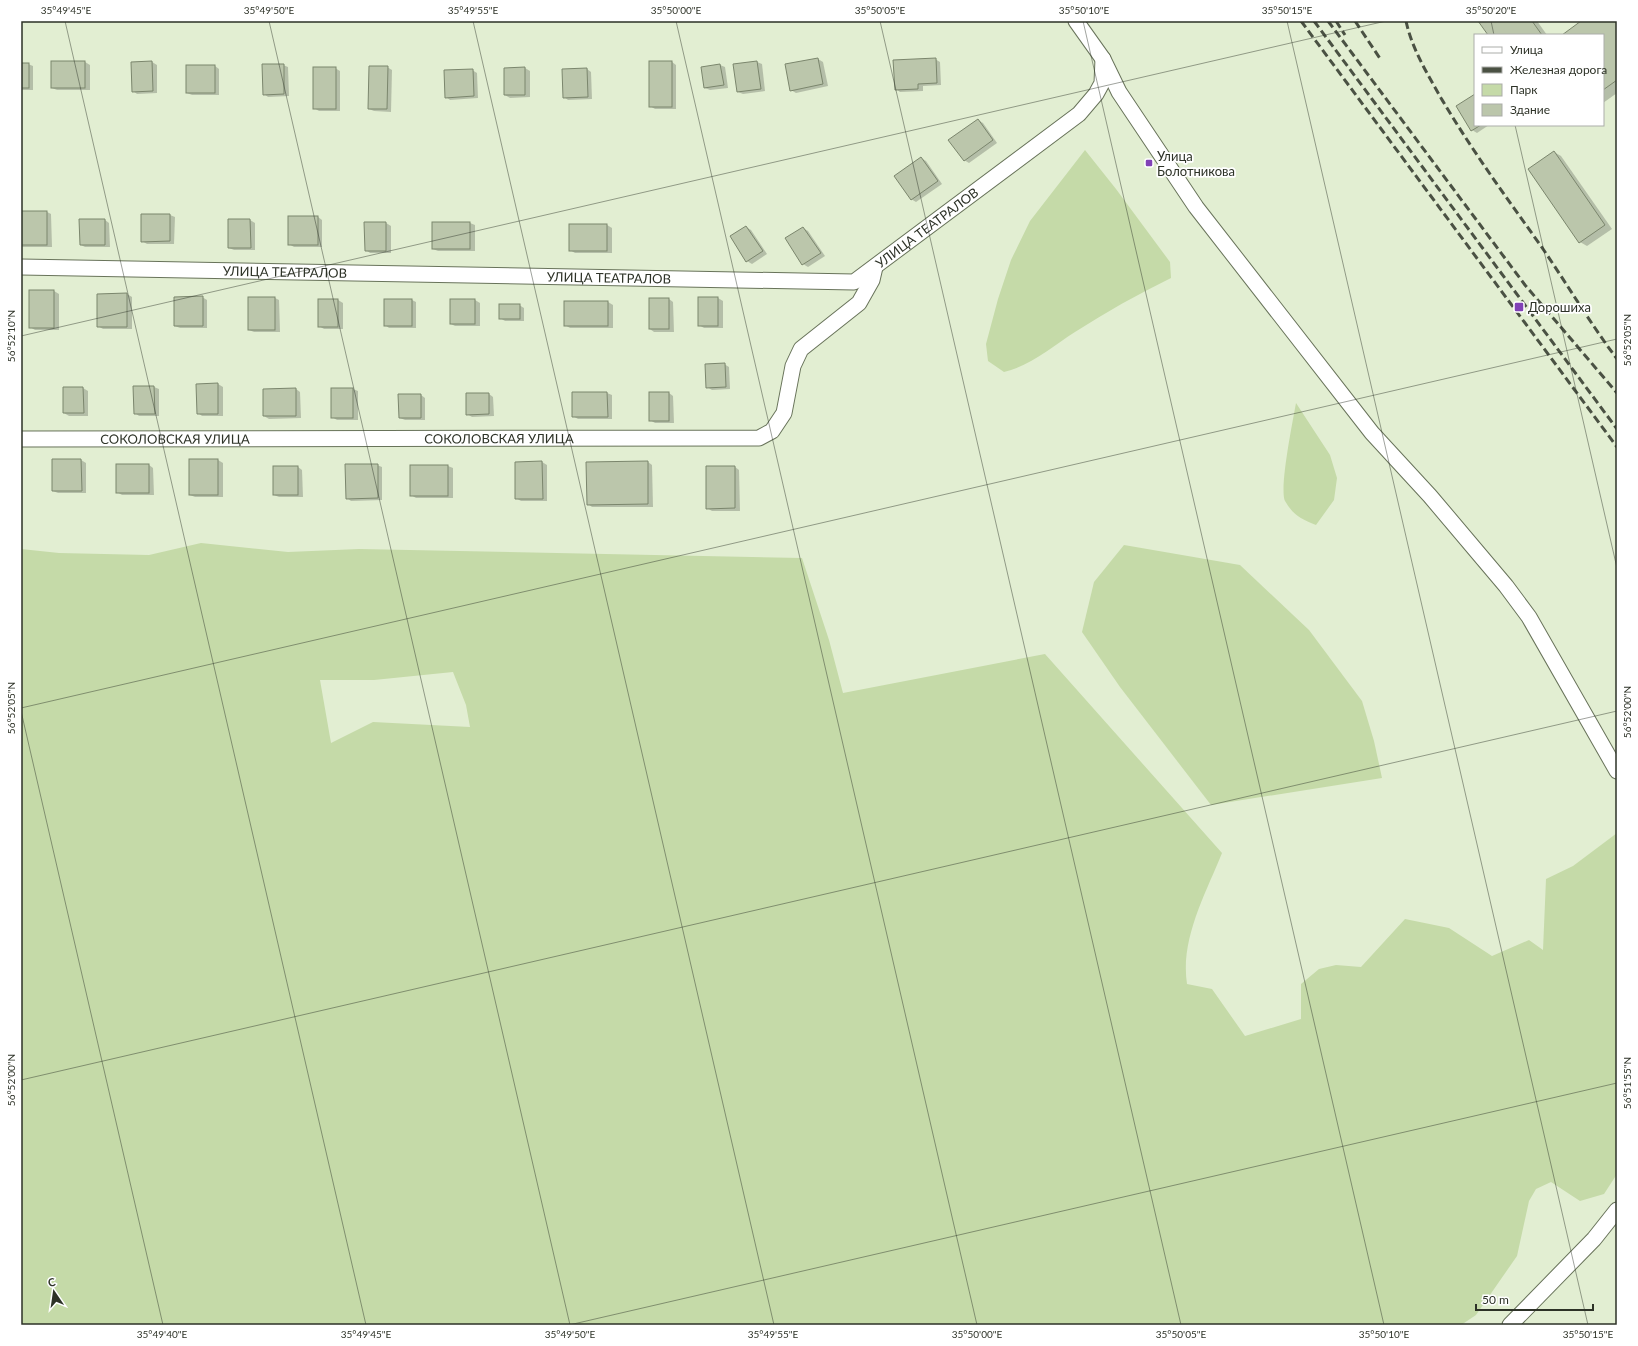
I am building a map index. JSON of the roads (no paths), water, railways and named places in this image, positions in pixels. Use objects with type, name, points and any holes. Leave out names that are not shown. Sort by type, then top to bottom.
[{"type":"street","points":[[1076,21],[1103,59],[1119,92],[1196,207],[1372,433],[1430,496],[1506,586],[1529,617],[1617,771]]},
{"type":"street","name":"УЛИЦА ТЕАТРАЛОВ","points":[[21,267],[854,282],[1079,114],[1096,94],[1102,83],[1103,59]]},
{"type":"street","name":"СОКОЛОВСКАЯ УЛИЦА","points":[[21,439],[759,438],[772,431],[784,413],[793,366],[801,349],[859,303],[872,280],[875,267]]},
{"type":"street","points":[[1510,1325],[1594,1239],[1617,1210]]},
{"type":"railway","points":[[1301,21],[1617,447]]},
{"type":"railway","points":[[1314,21],[1617,429]]},
{"type":"railway","points":[[1328,21],[1525,285],[1617,393]]},
{"type":"railway","points":[[1336,21],[1345,35]]},
{"type":"railway","points":[[1355,21],[1381,60]]},
{"type":"railway","points":[[1406,21],[1420,61],[1452,117],[1541,246],[1597,332],[1617,359]]},
{"type":"place","name":"Улица Болотникова","points":[[1149,163]]},
{"type":"place","name":"Дорошиха","points":[[1519,307]]}]
